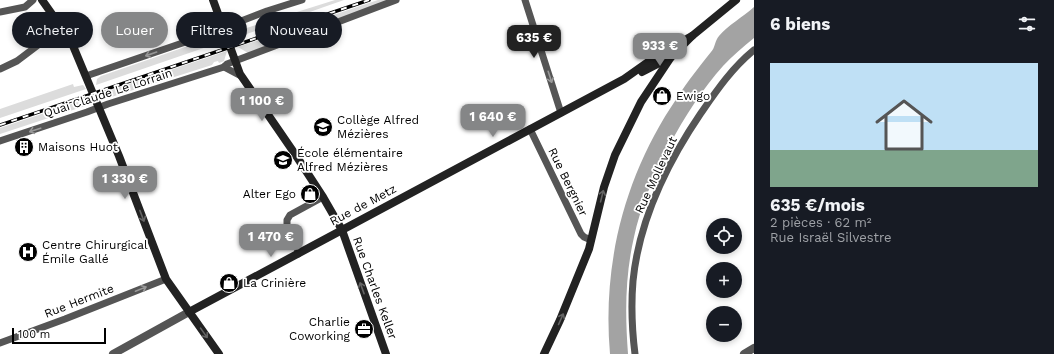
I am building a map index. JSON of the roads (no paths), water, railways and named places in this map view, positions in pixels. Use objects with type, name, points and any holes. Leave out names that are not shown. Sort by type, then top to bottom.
[{"type":"main road","points":[[42,0],[51,12]]},
{"type":"main road","name":"Rue Charles Keller","points":[[213,0],[218,12]]},
{"type":"main road","name":"Rue de Metz","points":[[189,312],[624,79],[669,53],[736,0]]},
{"type":"main road","points":[[74,48],[119,156],[166,279],[219,354]]},
{"type":"main road","name":"Rue Charles Keller","points":[[231,48],[241,76],[277,126],[323,197],[342,230],[386,354]]},
{"type":"main road","points":[[544,354],[560,320],[589,249],[604,187],[615,155],[630,123],[669,53]]},
{"type":"main road","points":[[646,66],[652,73],[651,84]]},
{"type":"street","points":[[0,12],[25,7],[33,0]]},
{"type":"street","points":[[247,19],[302,0]]},
{"type":"street","name":"Quai Claude Le Lorrain","points":[[0,141],[224,67],[227,64],[396,0]]},
{"type":"street","points":[[525,0],[561,113]]},
{"type":"street","points":[[86,76],[176,45]]},
{"type":"street","points":[[0,69],[17,61],[34,48]]},
{"type":"street","name":"Rue Mollevaut","points":[[635,354],[632,314],[633,283],[644,226],[656,195],[675,155],[691,128],[723,81],[754,50]]},
{"type":"street","points":[[224,67],[241,76]]},
{"type":"street","name":"Rue Bergnier","points":[[530,129],[582,234],[584,237],[591,240]]},
{"type":"street","points":[[298,254],[297,244],[287,226],[286,220],[290,215],[323,197]]},
{"type":"street","name":"Rue Hermite","points":[[0,343],[166,279]]},
{"type":"street","name":"Rue de Metz","points":[[113,354],[189,312]]},
{"type":"street","points":[[744,354],[754,348]]},
{"type":"railway","points":[[0,125],[369,0]]},
{"type":"place","name":"Ewigo","points":[[662,96]]},
{"type":"place","name":"Collège Alfred Mézières","points":[[323,127]]},
{"type":"place","name":"Maisons Huot","points":[[24,147]]},
{"type":"place","name":"École élémentaire Alfred Mézières","points":[[283,160]]},
{"type":"place","name":"Alter Ego","points":[[310,194]]},
{"type":"place","name":"Centre Chirurgical Émile Gallé","points":[[28,252]]},
{"type":"place","name":"La Crinière","points":[[229,283]]},
{"type":"place","name":"Charlie Coworking","points":[[364,329]]}]
